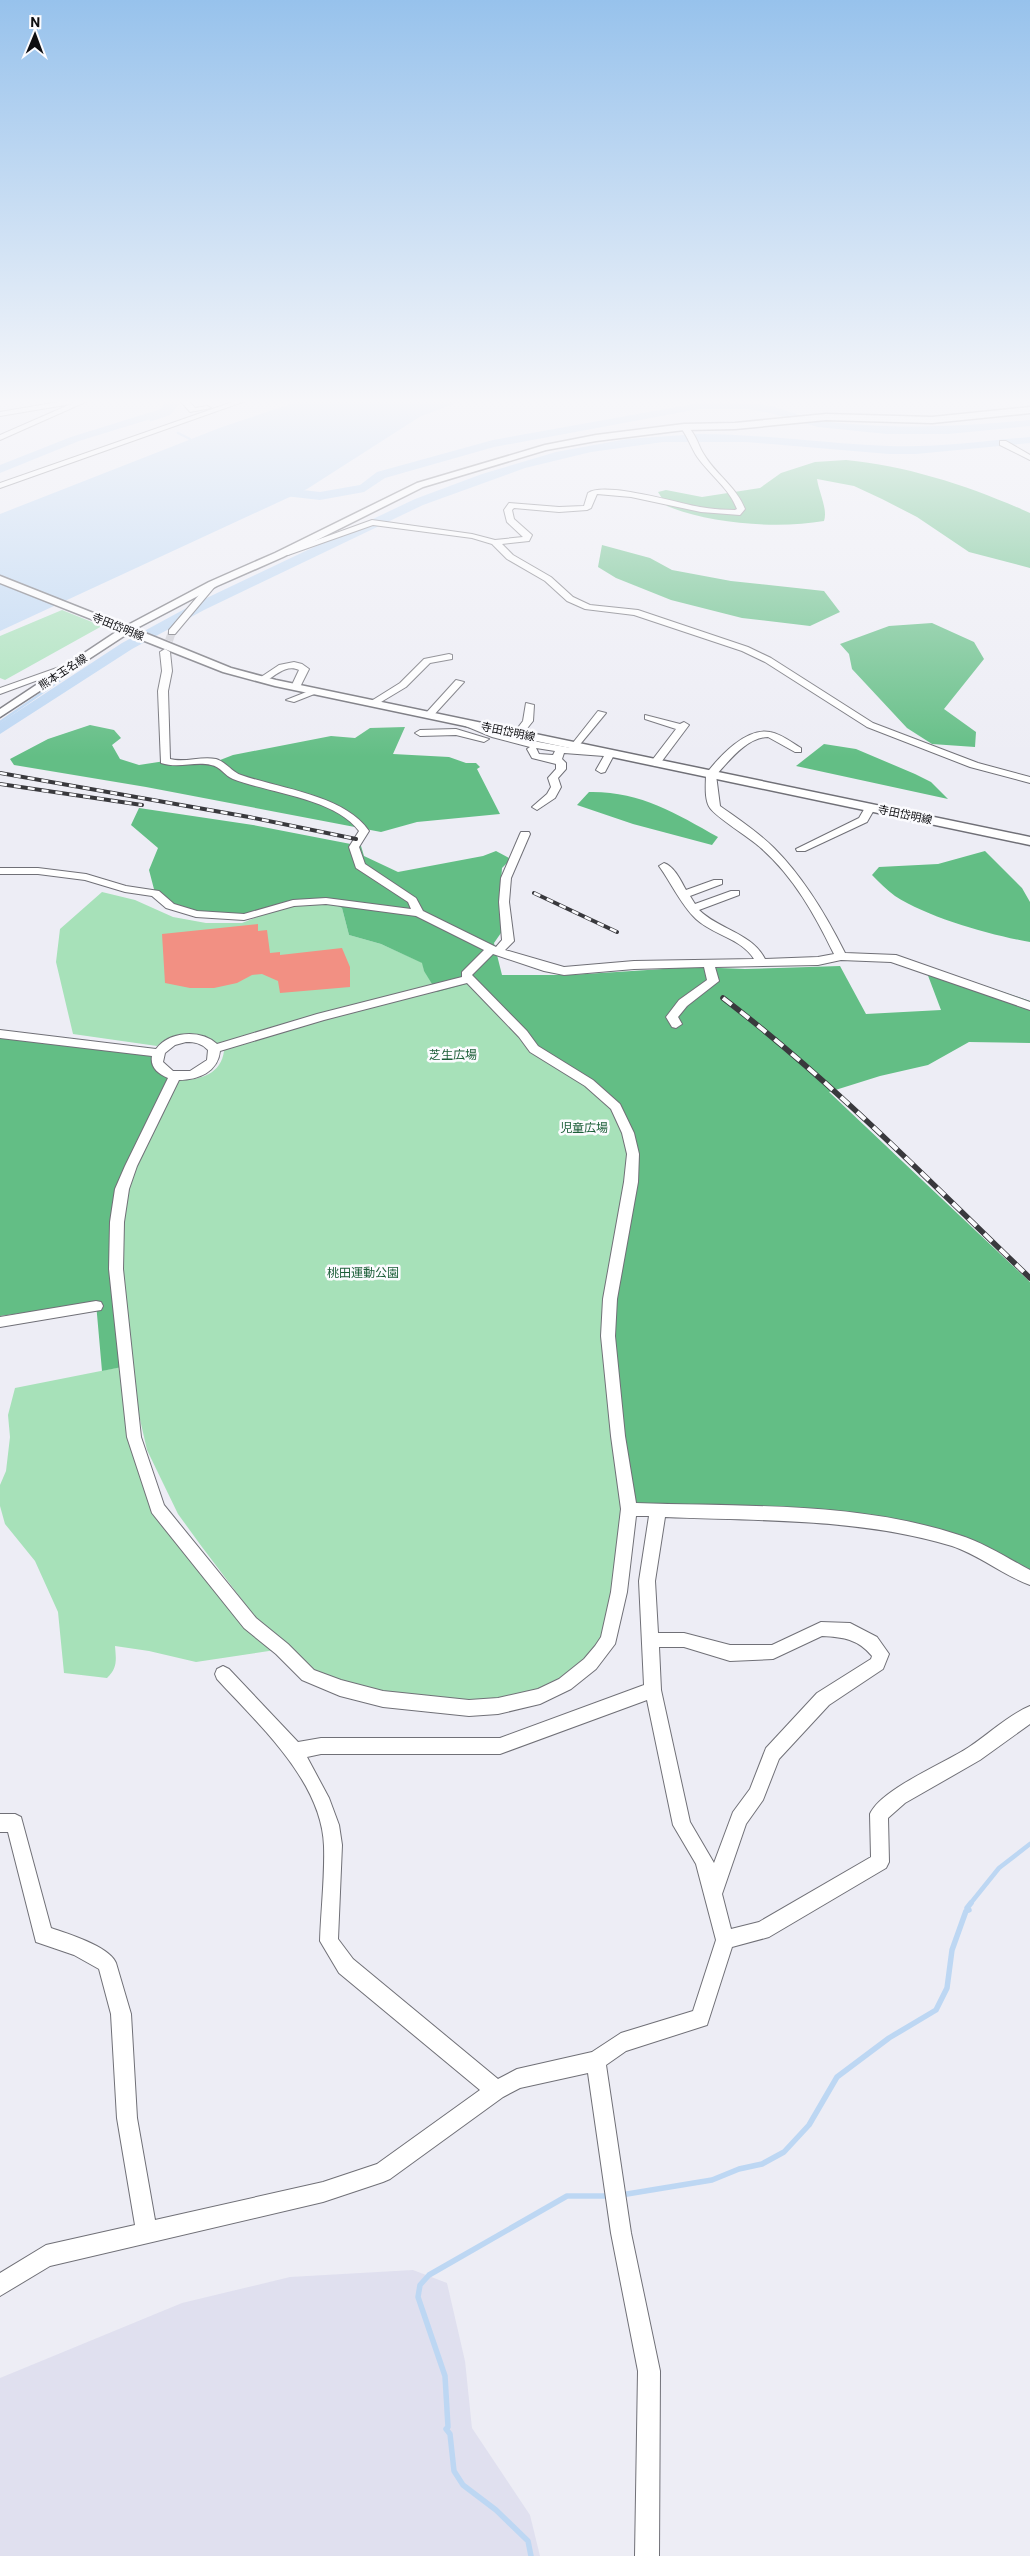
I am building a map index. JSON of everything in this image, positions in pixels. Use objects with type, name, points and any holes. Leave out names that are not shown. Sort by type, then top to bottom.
[{"type":"main road","name":"熊本玉名線","points":[[0,714],[126,630],[213,584],[279,555],[353,518]]},
{"type":"main road","name":"寺田岱明線","points":[[0,579],[227,670],[317,692],[1030,841]]},
{"type":"street","points":[[279,555],[372,522],[472,536],[495,542],[526,540],[526,532],[510,518]]},
{"type":"street","points":[[495,542],[510,557],[548,579],[570,600],[588,607],[635,612],[745,649],[768,660],[870,725],[974,765],[1030,780]]},
{"type":"street","points":[[172,632],[213,584]]},
{"type":"street","points":[[165,652],[166,671],[162,691],[165,761],[180,763],[215,762],[234,776],[313,799],[354,819],[362,825],[364,830],[354,847],[360,866],[412,900],[419,913]]},
{"type":"street","points":[[373,703],[403,685],[427,661],[449,657]]},
{"type":"street","points":[[263,679],[288,665],[300,665],[304,669],[296,687]]},
{"type":"street","points":[[0,691],[71,666]]},
{"type":"street","points":[[429,715],[459,682]]},
{"type":"street","points":[[291,700],[317,692]]},
{"type":"street","points":[[518,734],[528,721],[530,705]]},
{"type":"street","points":[[575,746],[601,712]]},
{"type":"street","points":[[648,717],[683,726],[655,763]]},
{"type":"street","points":[[460,722],[537,747]]},
{"type":"street","points":[[420,733],[456,732],[537,747],[610,753],[601,770]]},
{"type":"street","points":[[798,750],[767,734],[756,735],[736,749],[710,774],[712,800],[715,808],[757,838],[780,861],[814,906],[841,956]]},
{"type":"street","points":[[537,747],[535,756],[552,760],[558,757],[558,748]]},
{"type":"street","points":[[537,807],[551,796],[556,787],[553,778],[561,769],[561,763],[555,758]]},
{"type":"street","points":[[801,849],[863,820],[870,808]]},
{"type":"street","points":[[175,1075],[131,1166],[122,1189],[117,1222],[116,1269],[134,1437],[158,1508],[250,1623],[282,1649],[308,1675],[340,1688],[382,1699],[469,1708],[498,1706],[540,1696],[565,1684],[590,1664],[609,1640],[619,1592],[628,1509],[618,1436],[608,1336],[610,1299],[631,1182],[633,1154],[628,1133],[616,1107],[589,1083],[534,1049],[523,1034],[466,975],[508,940],[504,902],[506,878],[525,834]]},
{"type":"street","points":[[664,866],[674,877],[691,909],[709,924],[754,949],[761,963]]},
{"type":"street","points":[[0,871],[38,871],[86,878],[125,889],[155,893],[170,906],[196,914],[244,917],[293,903],[326,901],[419,913],[494,950],[548,968],[564,971],[584,971],[634,964],[818,961],[841,956],[892,958],[1030,1006]]},
{"type":"street","points":[[683,895],[718,882]]},
{"type":"street","points":[[691,909],[735,893]]},
{"type":"street","points":[[676,1024],[672,1017],[683,1003],[713,981],[709,964]]},
{"type":"street","points":[[214,1049],[321,1017],[469,979]]},
{"type":"street","points":[[0,1034],[158,1053]]},
{"type":"street","points":[[186,1038],[204,1040],[214,1049],[213,1061],[202,1071],[193,1074],[175,1075],[159,1067],[157,1062],[158,1053],[169,1042],[186,1038]]},
{"type":"street","points":[[0,1322],[96,1306]]},
{"type":"street","points":[[628,1509],[810,1516],[900,1525],[958,1541],[1030,1578]]},
{"type":"street","points":[[0,2285],[46,2256],[323,2192],[383,2172],[496,2090],[516,2079],[596,2061],[621,2043],[700,2018],[725,1940],[704,1861],[682,1825],[653,1690],[647,1582],[658,1510]]},
{"type":"street","points":[[650,1640],[684,1640],[730,1652],[773,1652],[821,1629],[850,1630],[872,1642],[881,1654],[877,1664],[837,1688],[823,1699],[772,1754],[767,1773],[757,1794],[740,1818],[728,1845],[713,1895]]},
{"type":"street","points":[[223,1674],[295,1751],[323,1804],[330,1825],[332,1845],[329,1942],[346,1966],[496,2090]]},
{"type":"street","points":[[295,1751],[321,1746],[500,1746],[653,1690]]},
{"type":"street","points":[[725,1940],[762,1930],[880,1862],[879,1814],[899,1797],[974,1754],[1030,1714]]},
{"type":"street","points":[[0,1823],[15,1823],[44,1935],[78,1947],[107,1963],[121,2014],[127,2118],[147,2232]]},
{"type":"street","points":[[596,2061],[621,2234],[649,2371],[647,2556]]},
{"type":"shaded area","points":[[413,2270],[447,2283],[465,2361],[472,2428],[530,2515],[540,2556],[0,2556],[0,2378],[182,2303],[290,2277]]},
{"type":"green space","points":[[709,518],[825,518],[824,521],[786,525],[723,521]]},
{"type":"green space","points":[[919,518],[1030,518],[1030,568],[969,552]]},
{"type":"green space","points":[[602,545],[650,558],[672,570],[731,581],[824,591],[840,612],[810,626],[742,618],[671,600],[616,578],[598,567]]},
{"type":"green space","points":[[62,610],[102,626],[5,680],[0,678],[0,636]]},
{"type":"green space","points":[[932,623],[974,642],[984,659],[944,709],[976,732],[975,747],[932,744],[907,728],[852,669],[849,654],[840,644],[889,626]]},
{"type":"green space","points":[[90,725],[114,730],[121,738],[112,745],[120,759],[139,765],[165,761],[215,762],[233,755],[331,736],[355,738],[370,728],[405,727],[393,754],[449,757],[466,763],[476,763],[480,767],[477,769],[500,814],[417,822],[381,832],[146,787],[14,765],[10,759],[48,739]]},
{"type":"green space","points":[[824,744],[856,749],[915,774],[931,782],[948,799],[796,766]]},
{"type":"green space","points":[[589,792],[625,795],[641,799],[672,812],[718,837],[712,845],[633,824],[577,805]]},
{"type":"green space","points":[[139,808],[253,825],[361,846],[364,856],[398,872],[483,856],[496,851],[511,859],[502,868],[499,911],[503,930],[494,943],[502,975],[570,975],[694,967],[745,969],[840,966],[866,1014],[941,1010],[924,965],[1030,1001],[1030,1043],[969,1042],[928,1065],[880,1076],[829,1092],[1030,1282],[1030,1581],[977,1551],[900,1525],[629,1509],[608,1336],[630,1142],[610,1102],[534,1049],[483,988],[466,984],[437,992],[424,971],[422,963],[381,944],[349,935],[342,908],[326,901],[293,903],[244,917],[196,914],[170,906],[155,893],[149,870],[158,848],[131,825]]},
{"type":"green space","points":[[985,851],[1022,888],[1030,902],[1030,942],[960,925],[925,911],[895,896],[872,875],[879,867],[938,864]]},
{"type":"green space","name":"桃田運動公園","points":[[102,892],[135,900],[173,917],[206,923],[242,923],[293,903],[326,901],[342,908],[349,935],[381,944],[423,963],[424,971],[483,988],[599,1090],[628,1133],[629,1509],[601,1651],[565,1684],[498,1706],[382,1699],[308,1675],[255,1617],[178,1514],[147,1450],[110,1288],[123,1195],[176,1080],[200,1078],[207,1075],[218,1066],[224,1051],[210,1038],[201,1035],[183,1034],[173,1036],[157,1046],[73,1034],[56,962],[60,929]]},
{"type":"green space","points":[[0,1034],[153,1052],[170,1076],[120,1207],[127,1366],[102,1371],[96,1303],[0,1316]]},
{"type":"green space","points":[[126,1366],[133,1433],[157,1508],[282,1649],[196,1662],[149,1651],[115,1646],[115,1667],[107,1678],[64,1673],[58,1612],[35,1561],[5,1524],[0,1506],[0,1485],[6,1471],[10,1437],[8,1415],[15,1388]]},
{"type":"water","points":[[0,518],[244,518],[0,631]]},
{"type":"building","points":[[258,924],[258,931],[267,930],[270,953],[280,952],[280,955],[342,948],[350,967],[350,987],[280,993],[278,981],[262,974],[252,975],[237,983],[214,988],[190,988],[165,983],[162,934]]},
{"type":"waterway","points":[[0,730],[127,646],[199,607],[385,518]]},
{"type":"waterway","points":[[0,722],[72,672]]},
{"type":"waterway","points":[[970,1904],[999,1868],[1030,1844]]},
{"type":"waterway","points":[[621,2195],[712,2180],[739,2169],[762,2164],[784,2152],[809,2125],[837,2077],[889,2038],[936,2010],[947,1988],[952,1950],[966,1911],[969,1910],[967,1908],[971,1903]]},
{"type":"waterway","points":[[531,2556],[528,2541],[496,2510],[463,2485],[454,2471],[450,2434],[446,2429],[448,2427],[445,2376],[418,2297],[420,2285],[429,2275],[567,2196],[609,2196]]},
{"type":"tunnel","points":[[165,652],[172,632]]},
{"type":"railway","points":[[0,773],[249,817],[356,839]]},
{"type":"railway","points":[[0,784],[142,805]]},
{"type":"railway","points":[[534,893],[617,932]]},
{"type":"railway","points":[[723,998],[764,1030],[842,1098],[1030,1278]]},
{"type":"park label","name":"芝生広場","points":[[453,1055]]},
{"type":"park label","name":"児童広場","points":[[584,1128]]}]
